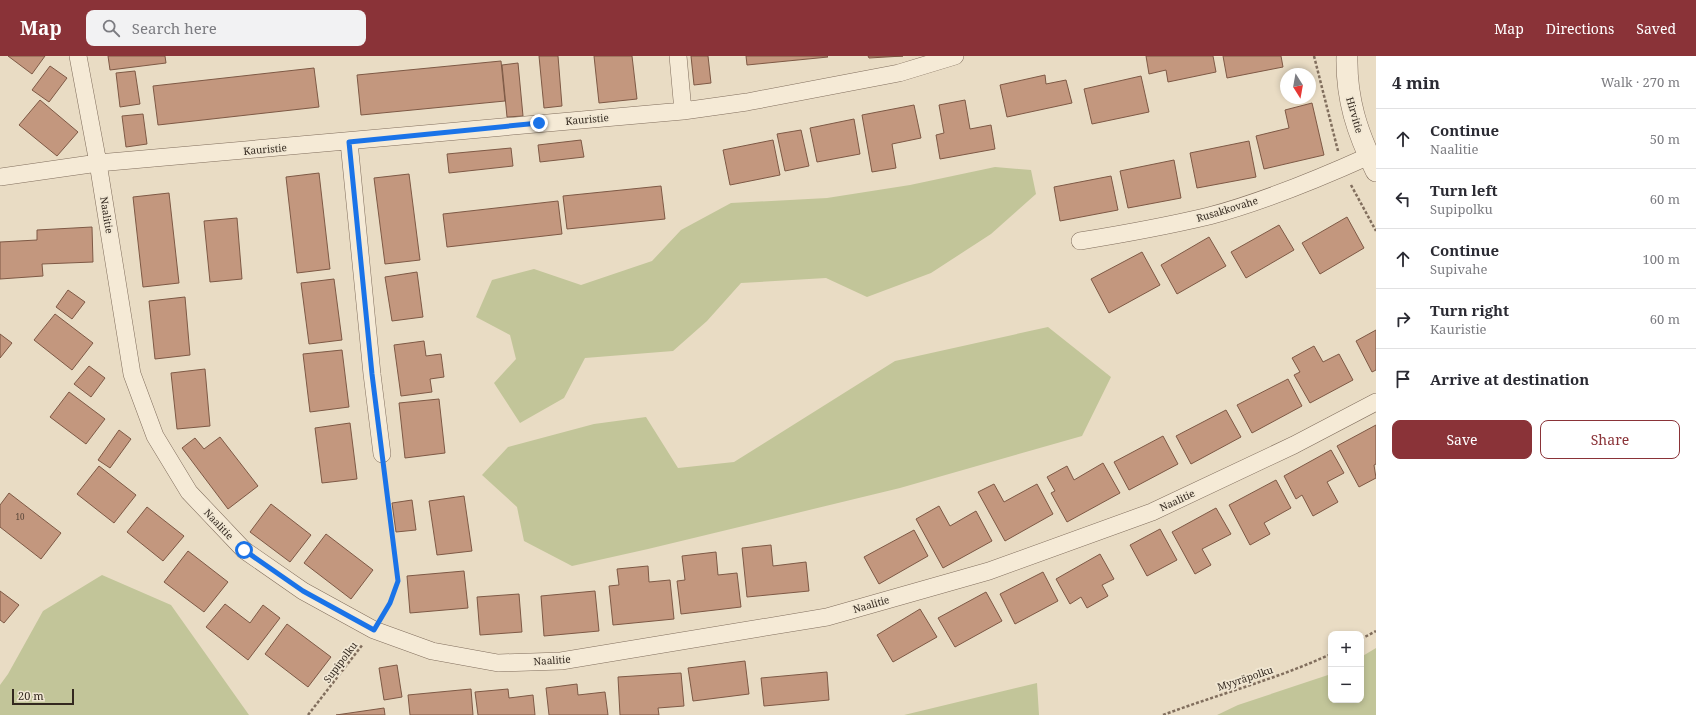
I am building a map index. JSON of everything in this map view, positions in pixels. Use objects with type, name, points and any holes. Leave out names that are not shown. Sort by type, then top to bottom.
[{"type":"street","name":"Naalitie","points":[[78,56],[98,163],[132,374],[159,442],[189,492],[244,550],[303,591],[374,630],[432,651],[498,663],[561,661],[827,617],[988,571],[1152,512],[1294,445],[1376,402]]},
{"type":"street","points":[[678,56],[683,111]]},
{"type":"street","name":"Kauristie","points":[[0,177],[98,163],[349,142],[683,111],[747,102],[899,73],[955,56]]},
{"type":"street","name":"Hirvitie","points":[[1347,56],[1347,88],[1352,116],[1372,164]]},
{"type":"street","points":[[349,142],[372,374],[382,454]]},
{"type":"street","name":"Rusakkovahe","points":[[1080,241],[1123,234],[1210,215],[1372,164]]},
{"type":"path","name":"Supipolku","points":[[308,715],[374,630],[390,603],[398,581],[382,454]]},
{"type":"path","points":[[1364,637],[1376,631]]},
{"type":"path","name":"Myyräpolku","points":[[1163,715],[1215,696],[1296,670],[1328,655]]},
{"type":"green space","points":[[995,167],[1031,170],[1036,194],[991,234],[931,273],[867,297],[826,278],[741,283],[707,321],[673,351],[585,358],[564,398],[520,423],[494,383],[516,359],[510,335],[476,317],[492,280],[534,269],[581,285],[652,261],[681,230],[731,203],[827,198],[910,185]]},
{"type":"green space","points":[[1048,327],[1111,377],[1082,436],[900,488],[572,566],[524,541],[517,507],[482,475],[508,447],[594,424],[646,417],[678,468],[734,462],[895,361]]},
{"type":"green space","points":[[102,575],[171,605],[249,715],[0,715],[0,685],[8,674],[43,611]]},
{"type":"green space","points":[[1376,648],[1376,715],[1217,715],[1238,705],[1328,675],[1328,703],[1364,703],[1364,655]]},
{"type":"green space","points":[[1037,683],[1039,715],[904,715]]},
{"type":"building","points":[[8,56],[45,56],[32,74]]},
{"type":"building","points":[[108,56],[165,56],[166,63],[110,70]]},
{"type":"building","points":[[539,56],[558,56],[562,106],[544,108]]},
{"type":"building","points":[[594,56],[632,56],[637,99],[599,103]]},
{"type":"building","points":[[691,56],[708,56],[711,83],[694,85]]},
{"type":"building","points":[[746,56],[827,56],[828,57],[747,65]]},
{"type":"building","points":[[868,56],[903,56],[869,58]]},
{"type":"building","points":[[1146,56],[1213,56],[1216,72],[1168,82],[1166,70],[1149,74]]},
{"type":"building","points":[[1223,56],[1281,56],[1283,67],[1227,78]]},
{"type":"building","points":[[501,61],[505,101],[361,115],[357,75]]},
{"type":"building","points":[[518,63],[523,116],[507,117],[502,65]]},
{"type":"building","points":[[50,66],[67,78],[49,102],[32,90]]},
{"type":"building","points":[[314,68],[319,107],[158,125],[153,86]]},
{"type":"building","points":[[135,71],[140,104],[120,107],[116,73]]},
{"type":"building","points":[[1045,75],[1046,84],[1066,80],[1072,103],[1007,117],[1000,85]]},
{"type":"building","points":[[1141,76],[1149,112],[1092,124],[1084,89]]},
{"type":"building","points":[[40,100],[78,132],[57,156],[19,125]]},
{"type":"building","points":[[965,100],[970,129],[991,125],[995,149],[940,159],[936,135],[944,133],[939,105]]},
{"type":"building","points":[[1312,104],[1324,155],[1264,169],[1256,136],[1289,128],[1285,110]]},
{"type":"building","points":[[914,105],[921,138],[892,144],[896,168],[872,172],[862,115]]},
{"type":"building","points":[[143,114],[147,144],[126,147],[122,116]]},
{"type":"building","points":[[854,119],[860,154],[817,162],[810,128]]},
{"type":"building","points":[[801,130],[809,166],[785,171],[777,134]]},
{"type":"building","points":[[581,140],[584,157],[540,162],[538,145]]},
{"type":"building","points":[[773,140],[780,175],[730,185],[723,150]]},
{"type":"building","points":[[1249,141],[1256,177],[1197,188],[1190,153]]},
{"type":"building","points":[[511,148],[513,166],[449,173],[447,154]]},
{"type":"building","points":[[1174,160],[1181,198],[1128,208],[1120,171]]},
{"type":"building","points":[[319,173],[330,269],[297,273],[286,177]]},
{"type":"building","points":[[409,174],[420,260],[385,264],[374,178]]},
{"type":"building","points":[[1111,176],[1118,210],[1060,221],[1054,187]]},
{"type":"building","points":[[661,186],[665,219],[567,229],[563,196]]},
{"type":"building","points":[[169,193],[179,283],[143,287],[133,197]]},
{"type":"building","points":[[558,201],[562,234],[447,247],[443,214]]},
{"type":"building","points":[[1347,217],[1364,248],[1320,274],[1302,243]]},
{"type":"building","points":[[237,218],[242,279],[210,282],[204,221]]},
{"type":"building","points":[[1279,225],[1294,250],[1246,278],[1231,252]]},
{"type":"building","points":[[92,227],[93,262],[42,264],[43,276],[0,279],[0,242],[37,240],[37,230]]},
{"type":"building","points":[[1209,237],[1226,266],[1177,294],[1161,265]]},
{"type":"building","points":[[1142,252],[1160,285],[1109,313],[1091,279]]},
{"type":"building","points":[[417,272],[423,317],[392,321],[385,277]]},
{"type":"building","points":[[334,279],[342,340],[309,344],[301,283]]},
{"type":"building","points":[[68,290],[85,302],[72,319],[56,307]]},
{"type":"building","points":[[185,297],[190,355],[155,359],[149,301]]},
{"type":"building","points":[[55,314],[93,343],[72,370],[34,340]]},
{"type":"building","points":[[1376,330],[1376,370],[1372,372],[1356,341]]},
{"type":"building","points":[[0,334],[12,343],[0,358]]},
{"type":"building","points":[[424,341],[426,356],[441,354],[444,377],[430,379],[432,392],[401,396],[394,345]]},
{"type":"building","points":[[1314,346],[1323,362],[1339,354],[1353,380],[1310,403],[1294,375],[1300,372],[1292,358]]},
{"type":"building","points":[[342,350],[349,407],[310,412],[303,354]]},
{"type":"building","points":[[89,366],[105,378],[91,397],[74,384]]},
{"type":"building","points":[[205,369],[210,426],[177,429],[171,373]]},
{"type":"building","points":[[1288,379],[1302,406],[1252,433],[1237,405]]},
{"type":"building","points":[[69,392],[105,419],[86,444],[50,417]]},
{"type":"building","points":[[439,399],[445,453],[405,458],[399,403]]},
{"type":"building","points":[[1226,410],[1241,437],[1191,464],[1176,436]]},
{"type":"building","points":[[350,423],[357,479],[322,483],[315,428]]},
{"type":"building","points":[[1376,425],[1376,464],[1374,465],[1376,478],[1359,487],[1337,446]]},
{"type":"building","points":[[119,430],[131,439],[110,468],[98,460]]},
{"type":"building","points":[[1163,436],[1178,464],[1129,490],[1114,462]]},
{"type":"building","points":[[220,437],[258,486],[228,509],[182,448],[195,438],[204,449]]},
{"type":"building","points":[[1331,450],[1344,473],[1327,482],[1338,502],[1313,516],[1302,495],[1296,499],[1284,476]]},
{"type":"building","points":[[1103,463],[1120,493],[1067,522],[1051,493],[1055,491],[1047,477],[1067,466],[1074,480]]},
{"type":"building","points":[[99,466],[136,495],[114,523],[77,494]]},
{"type":"building","points":[[1276,480],[1291,508],[1264,523],[1270,534],[1250,545],[1229,505]]},
{"type":"building","points":[[994,484],[1004,502],[1037,484],[1053,514],[1005,541],[978,492]]},
{"type":"building","points":[[9,493],[61,533],[41,559],[0,527],[0,505]]},
{"type":"building","points":[[464,496],[472,551],[437,555],[429,501]]},
{"type":"building","points":[[412,500],[416,530],[396,532],[392,503]]},
{"type":"building","points":[[271,504],[311,535],[290,562],[250,532]]},
{"type":"building","points":[[939,506],[950,526],[976,511],[992,541],[943,568],[916,519]]},
{"type":"building","points":[[147,507],[184,536],[163,561],[127,532]]},
{"type":"building","points":[[1216,508],[1231,534],[1202,549],[1211,565],[1195,574],[1172,532]]},
{"type":"building","points":[[1160,529],[1177,560],[1147,576],[1130,545]]},
{"type":"building","points":[[914,530],[928,556],[879,584],[864,557]]},
{"type":"building","points":[[326,534],[373,570],[351,599],[304,563]]},
{"type":"building","points":[[771,545],[773,566],[806,562],[809,591],[747,597],[742,548]]},
{"type":"building","points":[[188,551],[228,582],[204,612],[164,582]]},
{"type":"building","points":[[716,552],[718,575],[737,573],[741,607],[681,614],[677,581],[685,580],[682,556]]},
{"type":"building","points":[[1100,554],[1114,579],[1102,585],[1108,596],[1087,608],[1081,597],[1070,604],[1056,579]]},
{"type":"building","points":[[648,566],[649,582],[670,580],[674,619],[613,625],[609,586],[619,585],[617,569]]},
{"type":"building","points":[[464,571],[468,608],[410,613],[407,576]]},
{"type":"building","points":[[1043,572],[1058,601],[1015,624],[1000,594]]},
{"type":"building","points":[[0,591],[19,605],[4,623],[0,620]]},
{"type":"building","points":[[595,591],[599,631],[544,636],[541,596]]},
{"type":"building","points":[[986,592],[1002,621],[955,647],[938,618]]},
{"type":"building","points":[[519,594],[522,632],[480,635],[477,597]]},
{"type":"building","points":[[225,604],[250,623],[263,605],[280,618],[248,660],[206,627]]},
{"type":"building","points":[[920,609],[937,637],[893,662],[877,635]]},
{"type":"building","points":[[287,624],[331,657],[308,687],[265,654]]},
{"type":"building","points":[[745,661],[749,694],[693,701],[688,668]]},
{"type":"building","points":[[397,665],[402,697],[384,700],[379,668]]},
{"type":"building","points":[[827,672],[829,700],[764,706],[761,678]]},
{"type":"building","points":[[681,673],[684,706],[658,708],[659,715],[620,715],[618,677]]},
{"type":"building","points":[[577,684],[578,695],[605,692],[608,715],[549,715],[546,688]]},
{"type":"building","points":[[471,689],[473,715],[410,715],[408,695]]},
{"type":"building","points":[[508,689],[509,698],[533,695],[535,715],[478,715],[475,692]]},
{"type":"building","points":[[384,708],[385,715],[336,715]]},
{"type":"route","points":[[244,550],[303,591],[374,630],[390,603],[398,581],[386,497],[372,374],[349,142],[539,123]]}]
